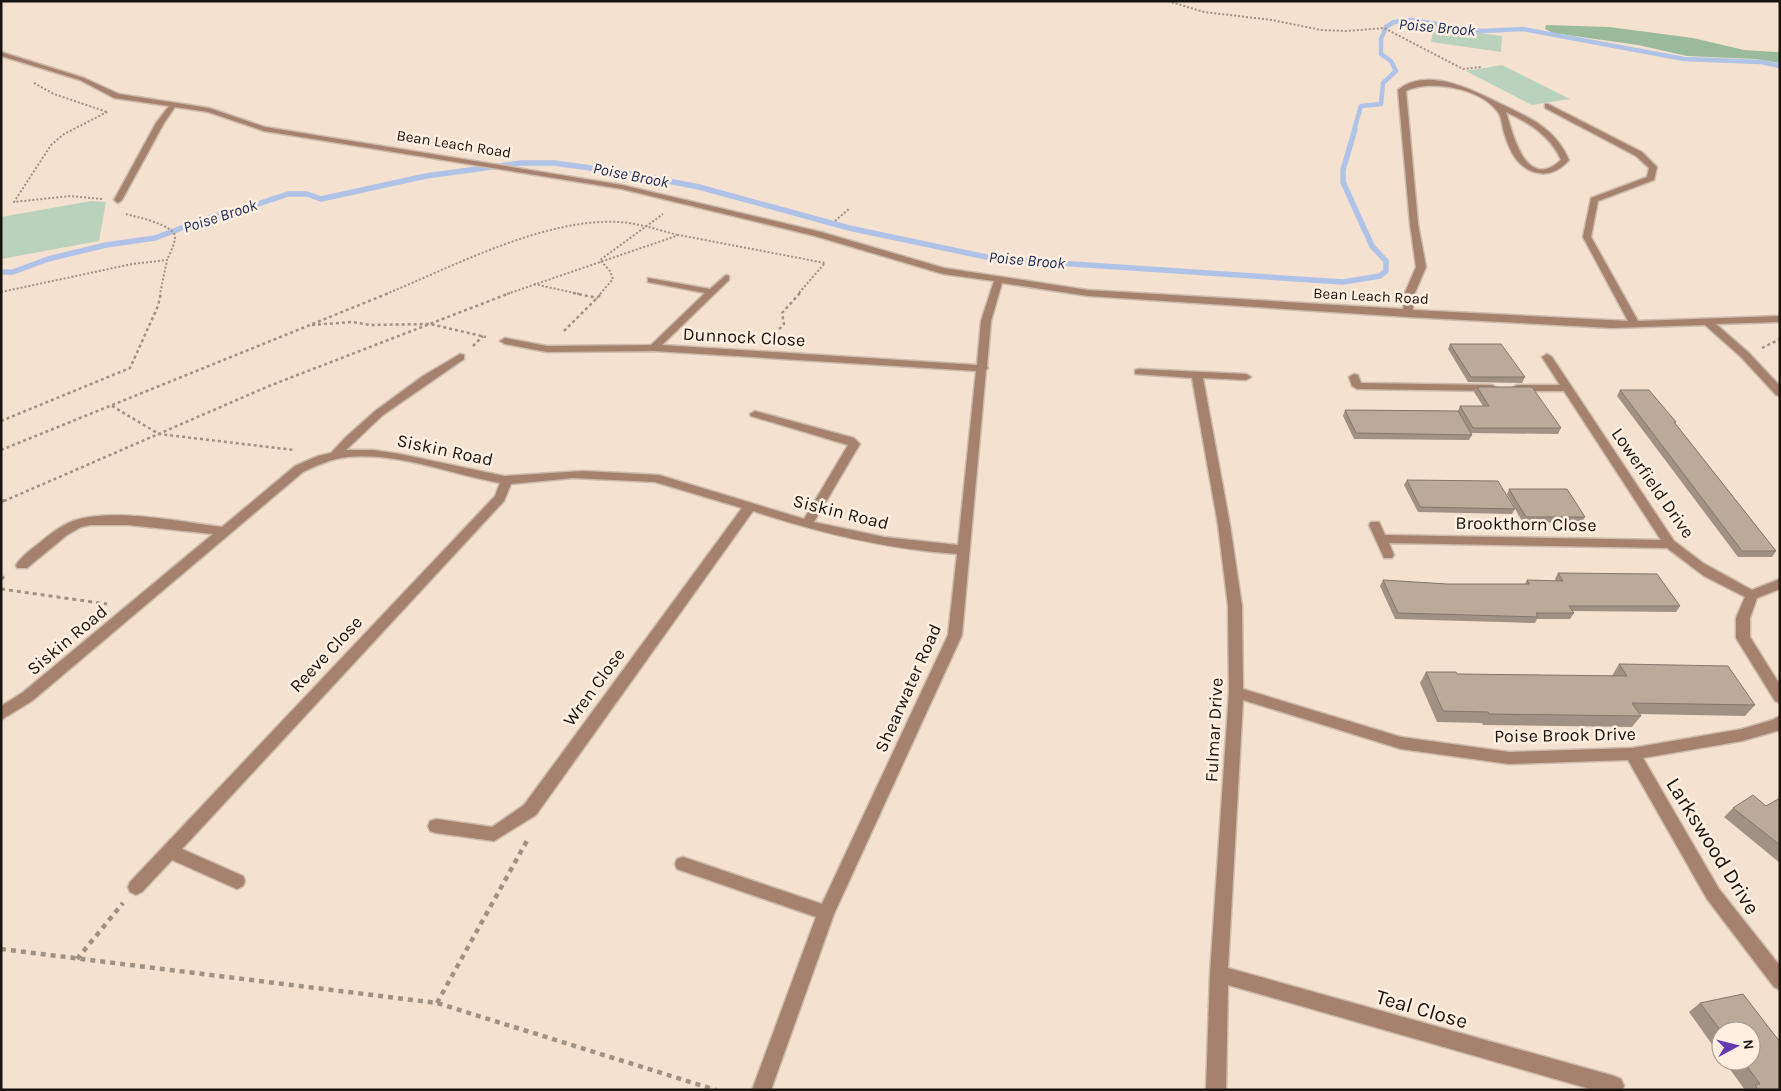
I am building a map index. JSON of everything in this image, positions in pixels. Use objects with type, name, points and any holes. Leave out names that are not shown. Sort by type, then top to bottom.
[{"type":"street","name":"Bean Leach Road","points":[[1,54],[82,79],[117,96],[209,110],[264,129],[532,172],[681,200],[818,234],[943,271],[962,272],[1088,293],[1408,314],[1635,325],[1780,319]]},
{"type":"street","points":[[1408,314],[1409,296],[1421,268],[1414,224],[1402,90],[1409,85],[1424,83],[1445,84],[1479,94],[1523,117],[1555,142],[1565,160],[1559,167],[1549,172],[1536,171],[1518,161],[1502,111],[1497,105]]},
{"type":"street","points":[[118,200],[156,130],[173,105]]},
{"type":"street","points":[[1548,106],[1639,154],[1653,167],[1651,178],[1594,200],[1587,237],[1635,325]]},
{"type":"street","points":[[654,348],[726,278]]},
{"type":"street","name":"Shearwater Road","points":[[760,1090],[826,914],[955,635],[986,321],[999,279]]},
{"type":"street","points":[[651,280],[712,292]]},
{"type":"street","points":[[1708,322],[1780,392]]},
{"type":"street","name":"Dunnock Close","points":[[505,340],[547,349],[654,348],[982,368]]},
{"type":"street","points":[[333,454],[349,438],[400,396],[460,357]]},
{"type":"street","name":"Lowerfield Drive","points":[[1547,357],[1670,544],[1686,559],[1711,575],[1752,596]]},
{"type":"street","points":[[1139,372],[1246,377]]},
{"type":"street","name":"Fulmar Drive","points":[[1197,374],[1224,525],[1235,606],[1236,692],[1219,974],[1216,1090]]},
{"type":"street","points":[[1357,386],[1567,388]]},
{"type":"street","points":[[755,414],[850,440],[854,444],[807,524]]},
{"type":"street","name":"Siskin Road","points":[[1,714],[27,697],[299,469],[314,460],[333,454],[374,452],[507,480],[598,475],[661,478],[807,524],[915,547],[963,550]]},
{"type":"street","name":"Reeve Close","points":[[136,887],[500,498],[507,480]]},
{"type":"street","name":"Wren Close","points":[[436,826],[494,834],[530,810],[750,506]]},
{"type":"street","points":[[22,565],[62,532],[79,524],[99,520],[224,531]]},
{"type":"street","points":[[1376,524],[1388,556]]},
{"type":"street","name":"Brookthorn Close","points":[[1382,539],[1670,544]]},
{"type":"street","points":[[1780,584],[1752,596],[1743,618],[1743,638],[1780,697]]},
{"type":"street","name":"Poise Brook Drive","points":[[1236,692],[1401,743],[1509,758],[1632,754],[1742,735],[1777,725],[1780,722]]},
{"type":"street","name":"Larkswood Drive","points":[[1632,754],[1713,894],[1780,981]]},
{"type":"street","points":[[168,851],[236,881]]},
{"type":"street","points":[[683,864],[826,914]]},
{"type":"street","name":"Teal Close","points":[[1219,974],[1614,1086]]},
{"type":"path","points":[[1168,1],[1192,10],[1267,19],[1303,28],[1341,32],[1358,31],[1373,27],[1395,31],[1401,38],[1463,69],[1482,66]]},
{"type":"path","points":[[50,68],[33,73],[29,77],[42,88],[54,94],[106,112]]},
{"type":"path","points":[[1,420],[130,368],[158,306],[167,260],[176,240],[175,234],[170,228],[126,214],[116,208],[118,200],[70,196],[14,202],[51,145],[64,134],[100,115]]},
{"type":"path","points":[[547,349],[599,298],[613,278],[610,271],[600,260],[646,228],[681,200]]},
{"type":"path","points":[[839,218],[850,208]]},
{"type":"path","points":[[1,450],[528,236],[561,227],[594,223],[628,223],[678,235]]},
{"type":"path","points":[[1,292],[132,264],[167,260]]},
{"type":"path","points":[[532,284],[599,298]]},
{"type":"path","points":[[309,325],[352,322],[370,325],[430,324],[505,340]]},
{"type":"path","points":[[1,450],[113,405],[159,434],[333,454]]},
{"type":"path","points":[[1,589],[133,608]]},
{"type":"path","points":[[437,1003],[532,832],[530,810]]},
{"type":"path","points":[[77,958],[136,887]]},
{"type":"path","points":[[1,949],[437,1003],[716,1090]]},
{"type":"green space","points":[[1546,25],[1609,27],[1693,38],[1744,50],[1780,52],[1780,63],[1755,59],[1687,56],[1638,45],[1553,33],[1545,29]]},
{"type":"green space","points":[[1434,27],[1502,36],[1501,52],[1431,42]]},
{"type":"green space","points":[[1502,65],[1570,99],[1532,105],[1466,71]]},
{"type":"green space","points":[[91,201],[106,202],[99,241],[1,259],[1,217]]},
{"type":"building","points":[[1450,344],[1501,344],[1525,377],[1471,377]]},
{"type":"building","points":[[1477,387],[1532,387],[1561,428],[1473,428],[1460,406],[1489,406]]},
{"type":"building","points":[[1620,390],[1649,390],[1776,551],[1742,551]]},
{"type":"building","points":[[1345,410],[1458,411],[1472,435],[1356,433]]},
{"type":"building","points":[[1407,480],[1498,481],[1515,509],[1420,507]]},
{"type":"building","points":[[1509,489],[1567,489],[1585,517],[1526,517]]},
{"type":"building","points":[[1558,573],[1657,574],[1680,606],[1569,606],[1574,613],[1536,613],[1538,617],[1398,613],[1383,580],[1447,584],[1529,584],[1527,580],[1563,581]]},
{"type":"building","points":[[1619,664],[1728,666],[1755,705],[1632,703],[1641,716],[1489,714],[1488,712],[1443,711],[1426,672],[1627,676]]},
{"type":"building","points":[[1753,795],[1766,806],[1780,798],[1780,845],[1733,808]]},
{"type":"building","points":[[1743,994],[1780,1042],[1780,1090],[1758,1090],[1755,1085],[1760,1084],[1750,1071],[1761,1071],[1761,1021],[1714,1021],[1700,1003]]},
{"type":"waterway","name":"Poise Brook","points":[[1354,130],[1361,106],[1381,104],[1383,83],[1396,71],[1391,61],[1381,54],[1381,39],[1386,27],[1394,22],[1411,20],[1482,31],[1523,29],[1684,59],[1761,62],[1780,66]]},
{"type":"waterway","name":"Poise Brook","points":[[1,272],[13,272],[48,259],[106,245],[155,238],[213,216],[234,212],[288,194],[307,194],[321,199],[426,176],[521,163],[554,163],[627,173],[699,187],[849,228],[996,259],[1343,282],[1380,276],[1386,271],[1386,261],[1372,246],[1343,182],[1343,170],[1355,129]]}]
